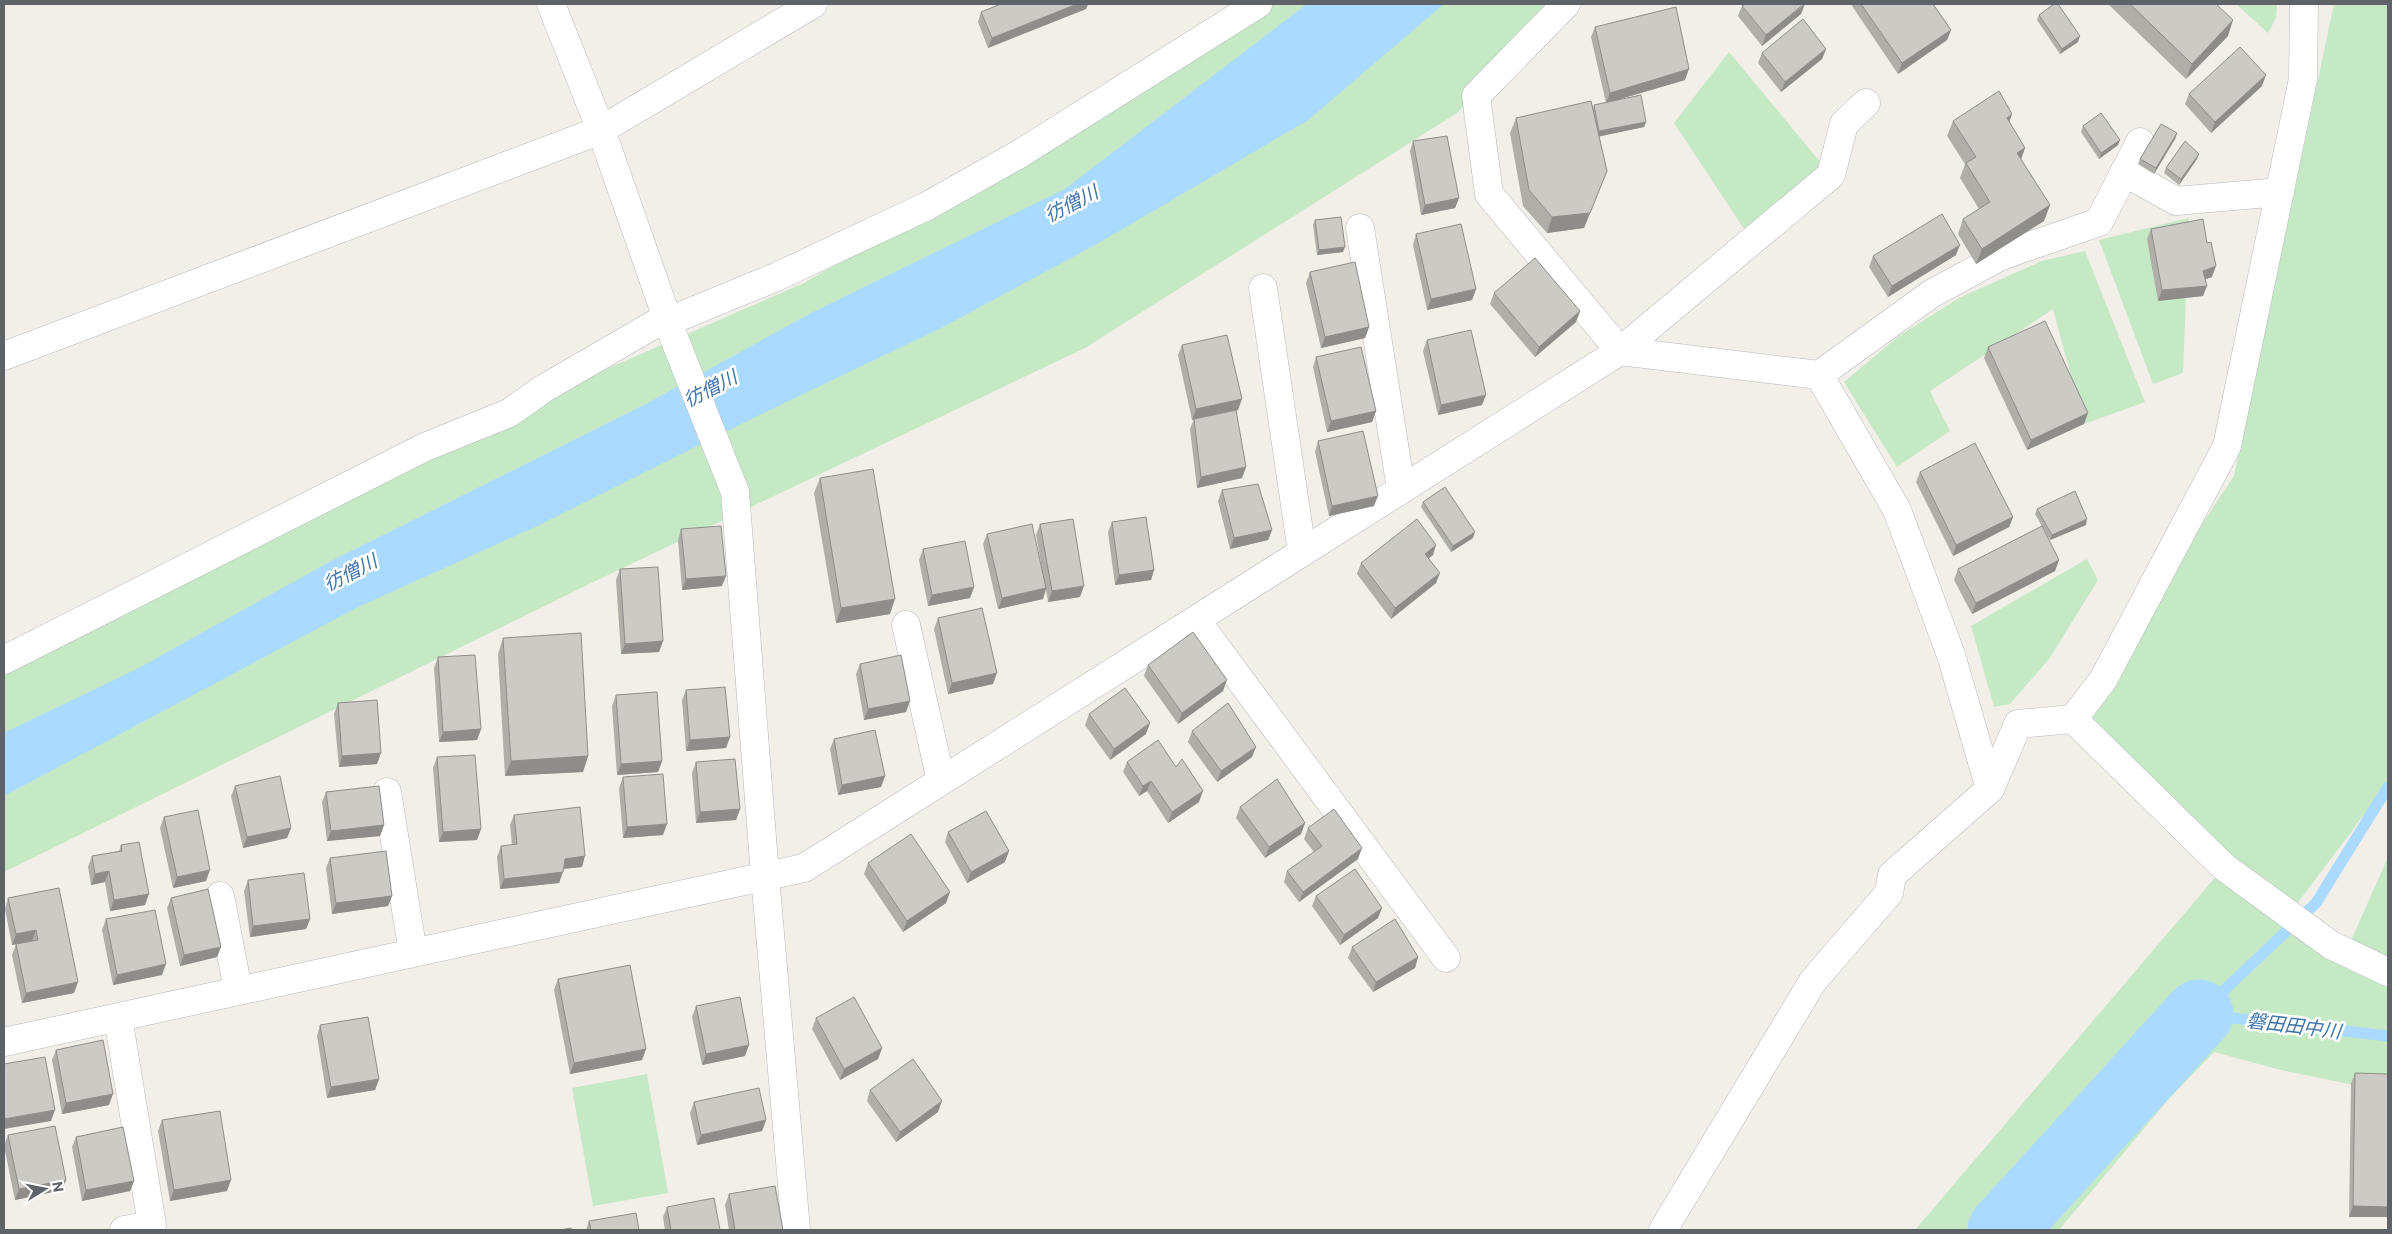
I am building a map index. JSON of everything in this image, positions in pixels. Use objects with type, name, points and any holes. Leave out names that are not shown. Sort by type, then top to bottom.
[{"type":"street","points":[[551,4],[601,130],[671,330],[735,492],[765,876],[796,1230]]},
{"type":"street","points":[[4,356],[601,130],[813,4]]},
{"type":"street","points":[[671,330],[776,277],[927,206],[1021,153],[1258,4]]},
{"type":"street","points":[[1566,4],[1476,96],[1489,194],[1620,351],[1819,375],[1932,294],[2001,256],[2099,222],[2140,142]]},
{"type":"street","points":[[1663,1230],[1813,982],[1889,893],[1892,875],[1990,789],[2018,724],[2073,719],[2103,680],[2227,446],[2303,79],[2304,4]]},
{"type":"street","points":[[4,1042],[804,868],[1620,351],[1831,175],[1844,124],[1866,103]]},
{"type":"street","points":[[2124,172],[2176,201],[2280,192]]},
{"type":"street","points":[[1360,228],[1401,489]]},
{"type":"street","points":[[1262,288],[1302,552]]},
{"type":"street","points":[[4,660],[425,447],[509,413],[543,389],[660,321],[671,330]]},
{"type":"street","points":[[1819,375],[1897,510],[1951,655],[1990,789]]},
{"type":"street","points":[[1196,620],[1446,958]]},
{"type":"street","points":[[906,626],[942,781]]},
{"type":"street","points":[[2073,719],[2224,867],[2331,945],[2388,972]]},
{"type":"street","points":[[387,792],[412,953]]},
{"type":"street","points":[[220,896],[238,990]]},
{"type":"street","points":[[118,1017],[152,1225],[124,1230]]},
{"type":"green space","points":[[1254,4],[1562,4],[1457,113],[1085,348],[587,585],[4,872],[4,660],[436,443],[804,283],[1180,65]]},
{"type":"green space","points":[[2236,4],[2277,4],[2276,18],[2268,33]]},
{"type":"green space","points":[[2334,4],[2388,4],[2388,783],[2290,913],[2346,952],[2388,857],[2388,1092],[2281,1070],[2214,1052],[2168,1100],[2059,1230],[1915,1230],[2224,867],[2073,719],[2234,476]]},
{"type":"green space","points":[[1729,52],[1831,175],[1752,241],[1674,123]]},
{"type":"green space","points":[[2189,218],[2183,373],[2153,384],[2099,240]]},
{"type":"green space","points":[[2085,251],[2145,402],[2084,424],[2053,309],[1930,391],[1950,431],[1897,467],[1844,382],[1899,336],[1959,298],[2042,261]]},
{"type":"green space","points":[[2087,559],[2098,580],[2049,659],[2010,704],[1994,707],[1971,626]]},
{"type":"green space","points":[[647,1074],[668,1193],[593,1206],[572,1088]]},
{"type":"water","name":"彷僧川","points":[[1307,4],[1444,4],[1308,120],[1097,244],[941,328],[747,421],[537,526],[356,608],[4,796],[4,733],[137,669],[333,560],[648,403],[811,313],[1065,189]]},
{"type":"building","points":[[1001,4],[1077,4],[992,38],[981,12]]},
{"type":"building","points":[[1745,4],[1804,4],[1766,35],[1742,6]]},
{"type":"building","points":[[1861,4],[1933,4],[1951,30],[1902,63]]},
{"type":"building","points":[[2054,4],[2058,4],[2080,36],[2062,49],[2039,15]]},
{"type":"building","points":[[2130,4],[2216,4],[2233,20],[2192,64]]},
{"type":"building","points":[[1676,7],[1689,69],[1610,93],[1595,27]]},
{"type":"building","points":[[1803,19],[1826,49],[1785,82],[1762,53]]},
{"type":"building","points":[[2240,47],[2266,75],[2215,122],[2189,94]]},
{"type":"building","points":[[1999,91],[2012,114],[2007,118],[2025,148],[2017,153],[2050,205],[1982,249],[1963,219],[1990,202],[1966,163],[1976,157],[1953,121]]},
{"type":"building","points":[[1641,95],[1646,122],[1599,131],[1594,105]]},
{"type":"building","points":[[1591,101],[1607,171],[1590,213],[1552,217],[1529,190],[1516,118]]},
{"type":"building","points":[[2101,113],[2120,140],[2101,153],[2083,126]]},
{"type":"building","points":[[2161,124],[2177,133],[2156,168],[2140,159]]},
{"type":"building","points":[[1447,136],[1459,198],[1425,205],[1413,141]]},
{"type":"building","points":[[2185,141],[2199,154],[2181,179],[2166,168]]},
{"type":"building","points":[[1942,214],[1960,245],[1892,286],[1873,256]]},
{"type":"building","points":[[1341,217],[1345,247],[1319,250],[1315,220]]},
{"type":"building","points":[[2203,219],[2207,243],[2211,242],[2216,266],[2203,271],[2207,286],[2162,290],[2151,229]]},
{"type":"building","points":[[1461,224],[1476,289],[1431,299],[1416,234]]},
{"type":"building","points":[[1535,258],[1580,311],[1539,347],[1494,293]]},
{"type":"building","points":[[1355,262],[1369,327],[1325,337],[1310,272]]},
{"type":"building","points":[[2045,321],[2088,413],[2031,440],[1988,347]]},
{"type":"building","points":[[1471,330],[1486,395],[1441,405],[1427,340]]},
{"type":"building","points":[[1227,335],[1242,399],[1196,409],[1182,345]]},
{"type":"building","points":[[1361,347],[1376,411],[1331,421],[1316,357]]},
{"type":"building","points":[[1236,410],[1246,467],[1201,477],[1194,419]]},
{"type":"building","points":[[1363,431],[1378,496],[1332,506],[1318,441]]},
{"type":"building","points":[[1975,443],[2013,517],[1956,545],[1920,472]]},
{"type":"building","points":[[873,469],[895,599],[841,608],[820,478]]},
{"type":"building","points":[[1258,484],[1272,530],[1234,538],[1222,490]]},
{"type":"building","points":[[1445,487],[1475,532],[1453,546],[1423,502]]},
{"type":"building","points":[[2075,491],[2087,519],[2052,535],[2037,509]]},
{"type":"building","points":[[1146,517],[1154,570],[1119,575],[1112,522]]},
{"type":"building","points":[[1073,519],[1084,586],[1052,591],[1040,524]]},
{"type":"building","points":[[1417,519],[1436,545],[1425,554],[1440,573],[1395,608],[1361,563]]},
{"type":"building","points":[[1032,524],[1046,588],[1002,598],[987,534]]},
{"type":"building","points":[[721,526],[726,576],[686,579],[681,529]]},
{"type":"building","points":[[2042,526],[2059,560],[1976,603],[1958,569]]},
{"type":"building","points":[[965,541],[974,587],[932,595],[923,549]]},
{"type":"building","points":[[658,567],[663,641],[625,644],[620,569]]},
{"type":"building","points":[[982,608],[997,673],[952,683],[938,618]]},
{"type":"building","points":[[1193,632],[1227,680],[1182,713],[1148,665]]},
{"type":"building","points":[[581,633],[588,756],[511,761],[503,638]]},
{"type":"building","points":[[475,655],[481,729],[443,732],[438,657]]},
{"type":"building","points":[[901,655],[910,701],[868,709],[860,664]]},
{"type":"building","points":[[725,687],[730,737],[690,740],[686,690]]},
{"type":"building","points":[[1125,688],[1150,723],[1114,749],[1089,714]]},
{"type":"building","points":[[657,692],[662,761],[621,764],[616,695]]},
{"type":"building","points":[[377,700],[381,753],[342,756],[338,703]]},
{"type":"building","points":[[1228,703],[1256,747],[1221,771],[1192,731]]},
{"type":"building","points":[[875,730],[885,776],[842,785],[834,739]]},
{"type":"building","points":[[1158,740],[1176,767],[1182,759],[1203,791],[1172,812],[1151,781],[1143,786],[1127,762]]},
{"type":"building","points":[[475,755],[481,829],[443,832],[437,757]]},
{"type":"building","points":[[735,759],[740,809],[700,812],[696,762]]},
{"type":"building","points":[[663,774],[667,824],[627,827],[623,777]]},
{"type":"building","points":[[280,776],[291,828],[247,837],[235,786]]},
{"type":"building","points":[[1277,779],[1305,823],[1269,847],[1240,807]]},
{"type":"building","points":[[379,786],[384,825],[331,831],[326,792]]},
{"type":"building","points":[[580,807],[585,856],[565,859],[563,872],[504,879],[501,846],[517,844],[514,815]]},
{"type":"building","points":[[1334,809],[1362,848],[1303,892],[1287,871],[1322,846],[1308,828]]},
{"type":"building","points":[[198,810],[210,870],[177,877],[164,817]]},
{"type":"building","points":[[986,811],[1009,851],[971,872],[948,832]]},
{"type":"building","points":[[911,834],[950,892],[907,921],[868,863]]},
{"type":"building","points":[[139,842],[149,894],[114,900],[109,871],[95,874],[92,856],[122,851],[121,845]]},
{"type":"building","points":[[386,851],[392,896],[336,903],[330,858]]},
{"type":"building","points":[[1355,869],[1382,908],[1344,935],[1316,896]]},
{"type":"building","points":[[304,873],[310,919],[253,926],[248,880]]},
{"type":"building","points":[[59,888],[78,982],[26,993],[16,944],[38,940],[36,930],[16,934],[8,898]]},
{"type":"building","points":[[208,889],[221,947],[184,955],[171,898]]},
{"type":"building","points":[[155,910],[166,964],[117,975],[106,919]]},
{"type":"building","points":[[1395,919],[1418,957],[1376,982],[1352,947]]},
{"type":"building","points":[[630,965],[646,1049],[574,1063],[558,979]]},
{"type":"building","points":[[740,997],[749,1045],[706,1054],[696,1006]]},
{"type":"building","points":[[854,997],[882,1048],[844,1069],[816,1018]]},
{"type":"building","points":[[368,1017],[379,1079],[331,1087],[320,1025]]},
{"type":"building","points":[[103,1040],[113,1094],[66,1103],[56,1050]]},
{"type":"building","points":[[45,1057],[55,1110],[4,1119],[4,1064]]},
{"type":"building","points":[[913,1059],[942,1101],[900,1132],[870,1090]]},
{"type":"building","points":[[2355,1073],[2388,1074],[2388,1207],[2353,1206]]},
{"type":"building","points":[[759,1088],[766,1120],[701,1135],[694,1102]]},
{"type":"building","points":[[220,1111],[231,1180],[174,1190],[162,1120]]},
{"type":"building","points":[[55,1126],[66,1180],[19,1189],[8,1135]]},
{"type":"building","points":[[123,1127],[134,1181],[86,1190],[76,1137]]},
{"type":"building","points":[[775,1186],[783,1230],[735,1230],[729,1194]]},
{"type":"building","points":[[714,1198],[720,1230],[671,1230],[667,1207]]},
{"type":"building","points":[[636,1213],[639,1230],[591,1230],[589,1221]]},
{"type":"waterway","points":[[2199,1014],[2316,903],[2388,787]]},
{"type":"waterway","name":"磐田田中川","points":[[2199,1014],[2388,1036]]},
{"type":"waterway","points":[[2002,1230],[2199,1014]]}]
